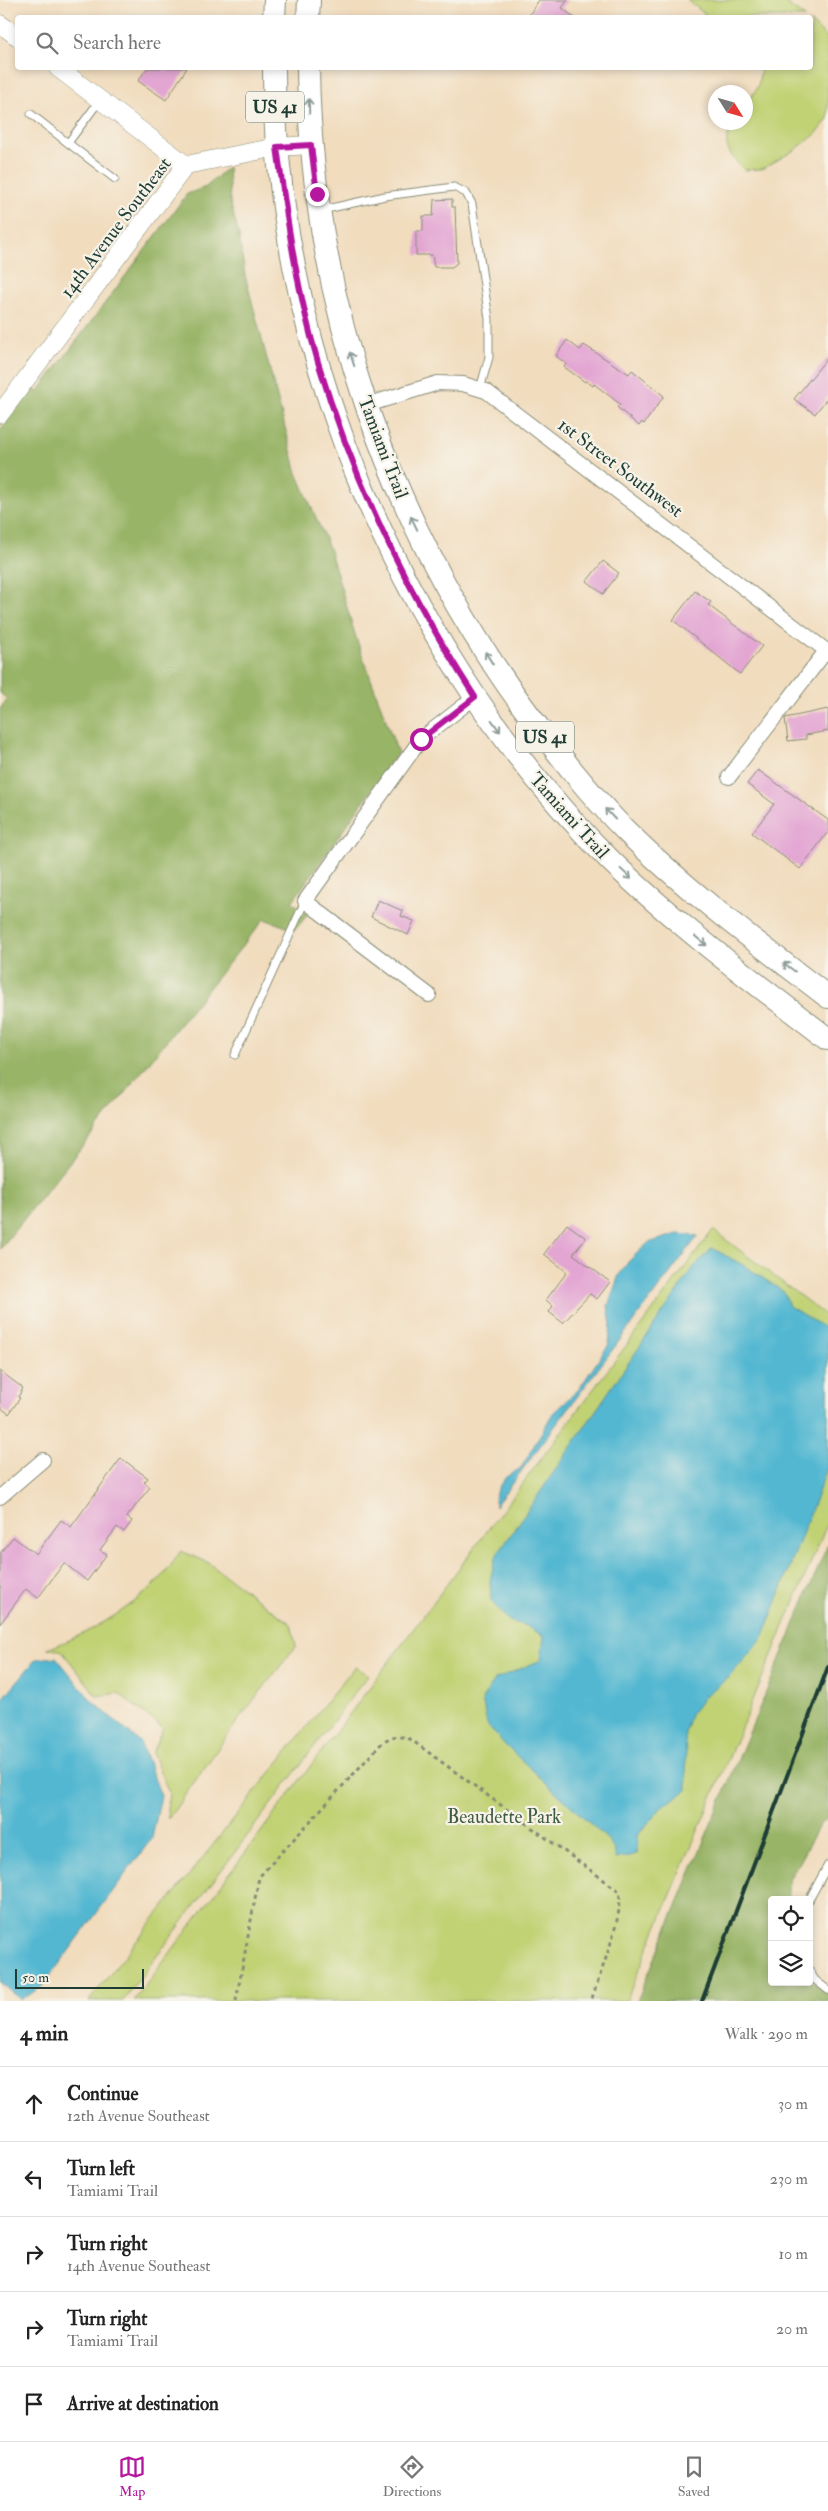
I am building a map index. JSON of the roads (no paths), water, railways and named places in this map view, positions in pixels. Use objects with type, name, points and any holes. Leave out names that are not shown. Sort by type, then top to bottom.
[{"type":"main road","points":[[274,15],[275,0]]},
{"type":"main road","points":[[308,15],[309,0]]},
{"type":"main road","name":"Tamiami Trail","points":[[274,70],[277,147],[288,225],[301,294],[318,361],[341,432],[369,504],[400,571],[436,638],[475,697],[524,764],[561,808],[610,860],[671,916],[828,1039]]},
{"type":"main road","name":"Tamiami Trail","points":[[308,70],[311,145],[319,211],[331,281],[346,340],[382,451],[435,567],[501,677],[546,738],[586,787],[626,830],[730,921],[828,997]]},
{"type":"street","points":[[0,24],[15,35]]},
{"type":"street","points":[[61,70],[186,166]]},
{"type":"street","name":"14th Avenue Southeast","points":[[0,414],[186,166],[277,147],[311,145]]},
{"type":"street","name":"1st Street Southwest","points":[[367,405],[438,383],[463,384],[486,391],[827,651]]},
{"type":"street","points":[[729,776],[827,651]]},
{"type":"street","points":[[429,995],[305,901],[421,739],[475,697]]},
{"type":"street","points":[[0,1497],[43,1460]]},
{"type":"lane","points":[[68,143],[100,100]]},
{"type":"lane","points":[[31,114],[115,179]]},
{"type":"lane","points":[[319,211],[385,196],[454,187],[466,193],[472,204],[489,319],[489,357],[480,389]]},
{"type":"lane","points":[[235,1055],[305,901]]},
{"type":"lane","points":[[811,1896],[828,1865]]},
{"type":"lane","points":[[813,1977],[828,1990]]},
{"type":"water","points":[[678,1234],[698,1236],[495,1506],[495,1495],[500,1485],[506,1477],[521,1468],[553,1413],[579,1389],[609,1344],[611,1324],[608,1306],[619,1275],[629,1261],[648,1243]]},
{"type":"water","points":[[712,1248],[743,1265],[784,1292],[789,1306],[828,1330],[828,1466],[763,1638],[730,1676],[704,1697],[690,1715],[685,1731],[687,1790],[662,1807],[637,1836],[637,1854],[616,1859],[614,1850],[608,1840],[506,1746],[487,1725],[482,1699],[496,1679],[541,1660],[544,1636],[526,1626],[509,1621],[491,1601],[490,1581],[495,1558],[694,1267]]},
{"type":"water","points":[[56,1657],[92,1701],[140,1742],[161,1796],[152,1838],[43,1986],[21,2000],[0,1983],[0,1702],[36,1659]]},
{"type":"railway","points":[[702,2001],[828,1667]]},
{"type":"park label","name":"Beaudette Park","points":[[504,1816]]}]
